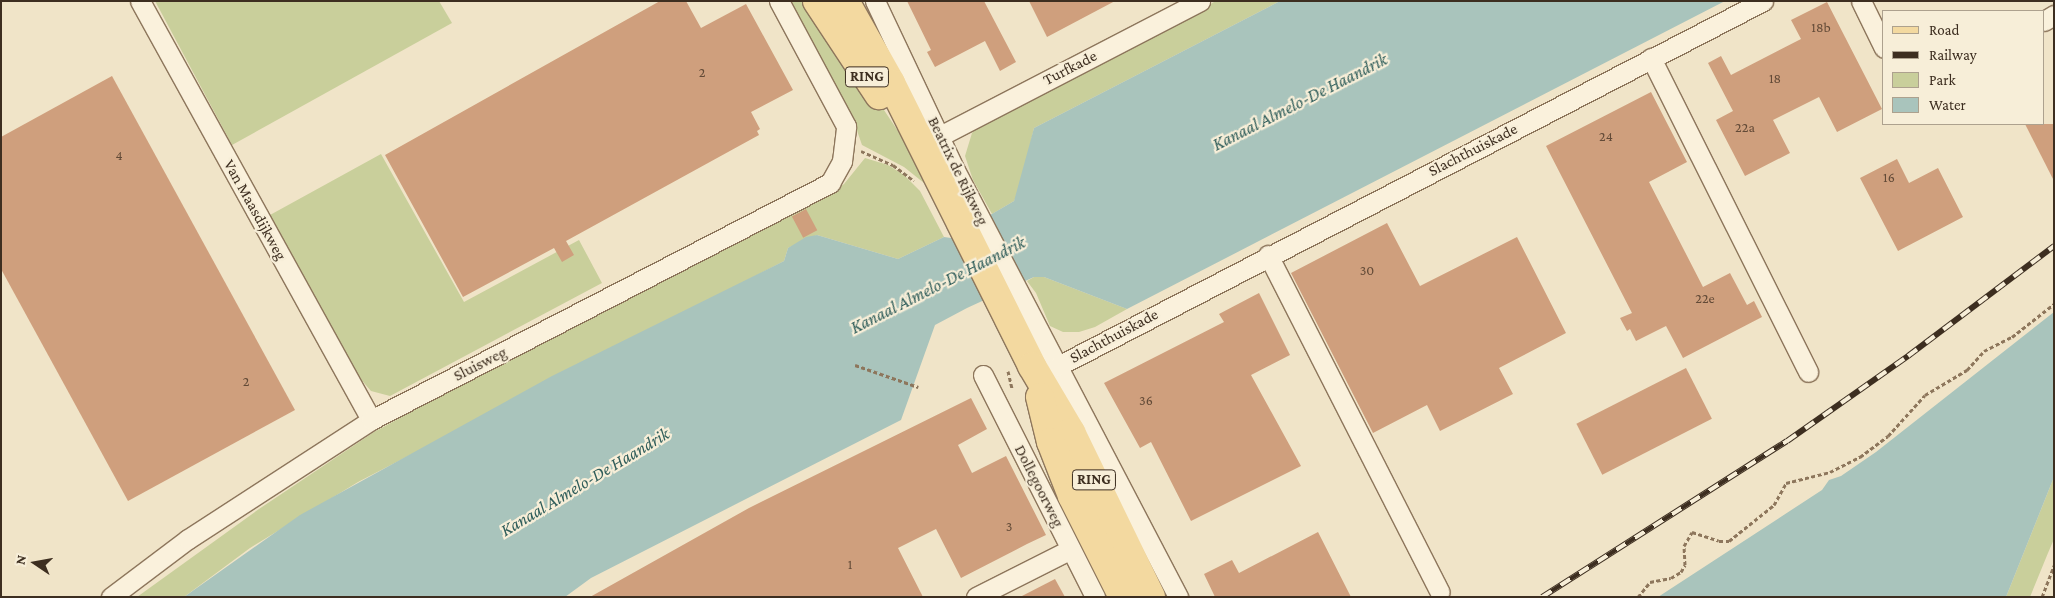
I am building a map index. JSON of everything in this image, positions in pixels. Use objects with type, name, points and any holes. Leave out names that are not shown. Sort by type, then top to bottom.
[{"type":"main road","name":"RING","points":[[816,1],[876,91],[931,143]]},
{"type":"main road","name":"RING","points":[[845,1],[891,83],[931,143],[1008,297],[1032,365],[1051,442],[1122,597]]},
{"type":"main road","name":"RING","points":[[1032,365],[1071,432],[1151,597]]},
{"type":"street","name":"Van Maasdijkweg","points":[[140,1],[371,420]]},
{"type":"street","points":[[779,1],[841,113],[846,126],[846,144]]},
{"type":"street","name":"Beatrix de Rijkweg","points":[[875,1],[931,143]]},
{"type":"street","name":"Turfkade","points":[[931,143],[1200,1]]},
{"type":"street","name":"Slachthuiskade","points":[[1178,597],[1032,365],[1268,255],[1762,1]]},
{"type":"street","points":[[1860,1],[1882,44]]},
{"type":"street","points":[[1651,58],[1808,372]]},
{"type":"street","name":"Sluisweg","points":[[111,597],[188,539],[371,420],[830,183],[842,161],[846,144]]},
{"type":"street","points":[[1268,255],[1440,592]]},
{"type":"street","name":"Dollegoorweg","points":[[982,375],[1095,597]]},
{"type":"street","points":[[976,597],[1071,548]]},
{"type":"path","points":[[846,144],[893,165],[920,186]]},
{"type":"path","points":[[1638,597],[1650,582],[1671,578],[1681,572],[1685,565],[1684,546],[1692,532],[1719,541],[1729,541],[1774,505],[1786,483],[1830,472],[1865,453],[1888,436],[1926,395],[1967,370],[1984,351],[2012,337],[2054,304]]},
{"type":"path","points":[[854,365],[918,387]]},
{"type":"path","points":[[1009,426],[1032,365]]},
{"type":"path","points":[[2042,597],[2054,565]]},
{"type":"green space","points":[[155,1],[439,1],[452,23],[232,145]]},
{"type":"green space","points":[[789,1],[811,1],[898,131],[929,187],[904,167],[862,145],[852,116]]},
{"type":"green space","points":[[1216,1],[1280,1],[1034,128],[1020,189],[1014,201],[992,214],[973,180],[965,156],[972,133],[984,121]]},
{"type":"green space","points":[[381,154],[464,302],[579,240],[602,283],[390,396],[371,391],[358,376],[270,215]]},
{"type":"green space","points":[[865,158],[888,165],[904,175],[920,191],[944,237],[898,259],[817,235],[788,248],[784,261],[358,482],[250,548],[184,597],[137,597],[259,509],[374,432],[644,286],[831,193],[844,184]]},
{"type":"green space","points":[[1034,277],[1044,277],[1127,309],[1095,327],[1079,332],[1063,332],[1050,326],[1036,293],[1027,281]]},
{"type":"green space","points":[[2054,477],[2054,539],[2030,597],[2006,597]]},
{"type":"water","name":"Kanaal Almelo-De Haandrik","points":[[1280,1],[1725,1],[1127,309],[1044,277],[1034,277],[967,308],[935,325],[901,420],[591,578],[565,597],[184,597],[300,515],[552,376],[784,261],[788,248],[806,237],[817,235],[898,259],[944,237],[951,238],[1014,201],[1034,128]]},
{"type":"water","points":[[2054,312],[2054,477],[2006,597],[1658,597],[1822,490],[1829,480],[1841,476],[1876,452]]},
{"type":"building","points":[[660,1],[686,1],[701,28],[746,4],[793,90],[751,112],[760,129],[757,131],[759,135],[566,241],[574,255],[562,262],[554,248],[463,297],[385,155]]},
{"type":"building","points":[[907,1],[984,1],[1016,62],[1000,71],[985,41],[935,67],[927,52],[931,50]]},
{"type":"building","points":[[1029,1],[1115,1],[1047,37]]},
{"type":"building","points":[[1827,2],[1882,109],[1837,132],[1819,97],[1773,120],[1790,153],[1745,176],[1716,120],[1733,111],[1708,63],[1721,56],[1731,75],[1801,39],[1791,20]]},
{"type":"building","points":[[112,76],[295,410],[128,501],[1,269],[1,137]]},
{"type":"building","points":[[1651,92],[1687,162],[1649,182],[1703,287],[1730,273],[1747,305],[1754,301],[1762,317],[1683,358],[1666,326],[1636,341],[1630,329],[1627,331],[1620,318],[1632,313],[1546,146]]},
{"type":"building","points":[[2054,124],[2054,181],[2026,125]]},
{"type":"building","points":[[1897,159],[1909,183],[1938,168],[1963,217],[1898,251],[1860,178]]},
{"type":"building","points":[[806,209],[817,230],[803,238],[792,217]]},
{"type":"building","points":[[1387,223],[1420,286],[1517,237],[1566,333],[1499,368],[1513,394],[1440,431],[1427,405],[1373,433],[1291,273]]},
{"type":"building","points":[[1259,293],[1290,355],[1251,375],[1301,466],[1191,521],[1151,442],[1140,448],[1104,383],[1224,322],[1219,314]]},
{"type":"building","points":[[1686,368],[1712,419],[1602,475],[1576,424]]},
{"type":"building","points":[[971,398],[987,429],[958,445],[972,473],[1006,456],[1046,535],[961,578],[936,529],[898,548],[923,597],[590,597],[749,508]]},
{"type":"building","points":[[1318,532],[1351,597],[1215,597],[1204,574],[1232,560],[1239,573]]},
{"type":"building","points":[[1055,579],[1065,597],[1020,597]]},
{"type":"railway","points":[[1542,597],[1787,441],[1908,356],[2054,246]]}]
